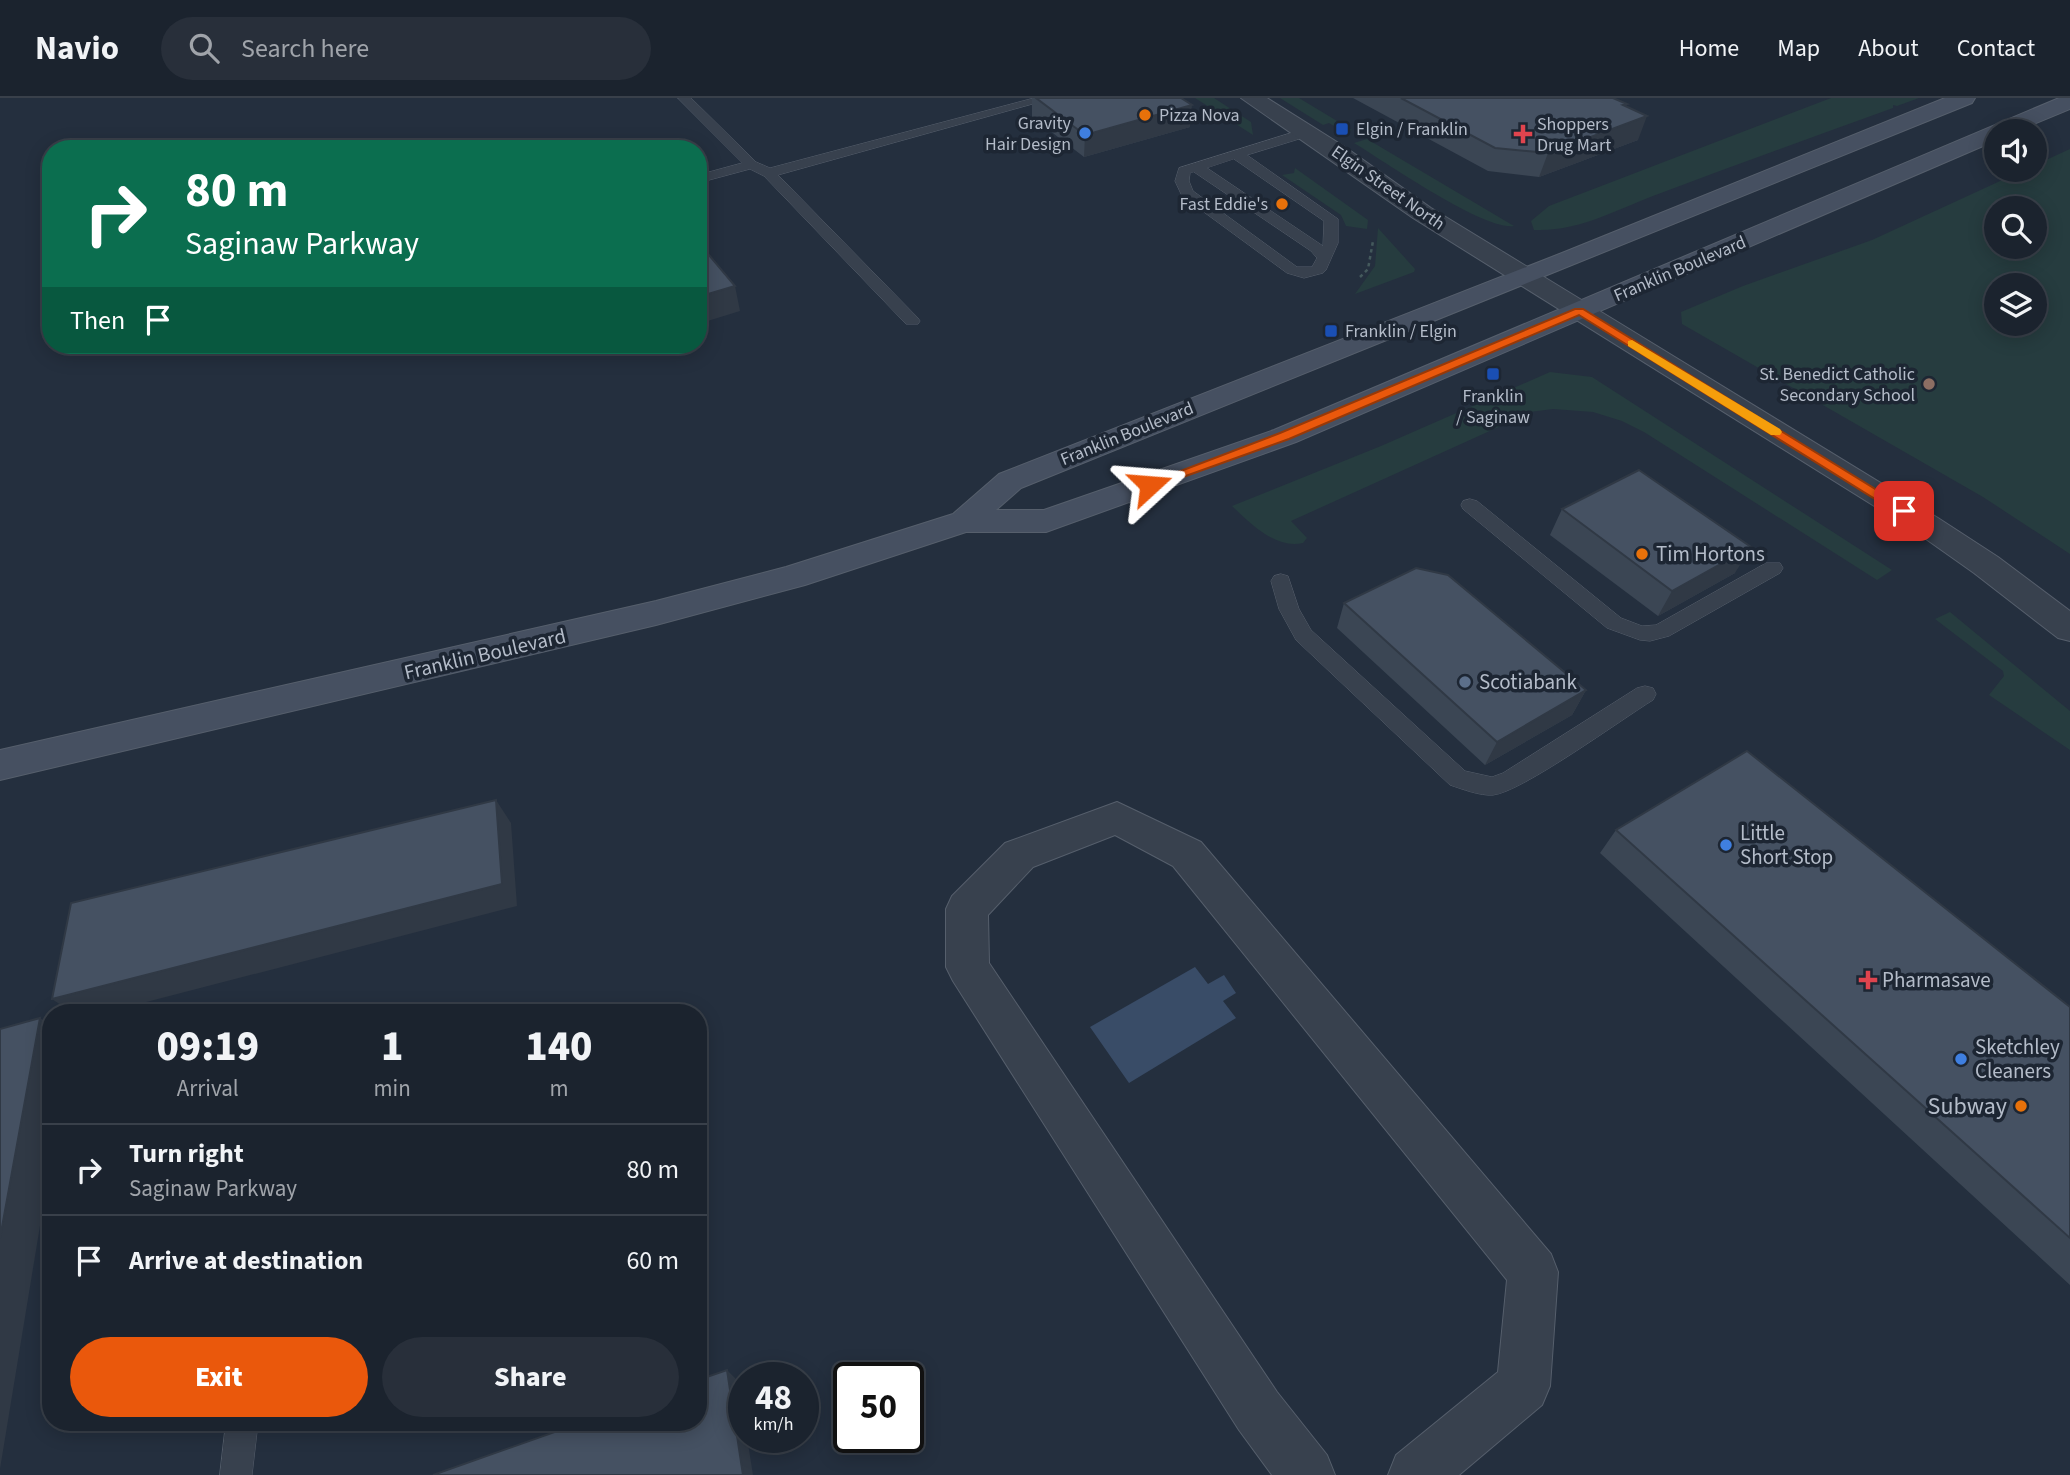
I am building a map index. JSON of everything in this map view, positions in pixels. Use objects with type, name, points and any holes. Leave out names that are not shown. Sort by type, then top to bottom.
[{"type":"main road","name":"Franklin Boulevard","points":[[964,521],[1010,481],[1964,98]]},
{"type":"main road","name":"Franklin Boulevard","points":[[2027,119],[2070,100]]},
{"type":"main road","name":"Franklin Boulevard","points":[[0,765],[656,613],[793,577],[964,521],[1046,521],[1285,436],[1984,138]]},
{"type":"street","name":"Elgin Street North","points":[[1252,98],[1307,132],[1422,213],[1927,525],[1986,565],[2070,629]]},
{"type":"street","points":[[1307,1475],[1258,1411],[968,967],[967,909],[1018,855],[1117,818],[1187,854],[1533,1272],[1522,1386],[1416,1475]]},
{"type":"lane","points":[[684,98],[751,165],[769,173],[912,320]]},
{"type":"lane","points":[[769,173],[1048,98]]},
{"type":"lane","points":[[1237,155],[1331,219],[1331,248],[1318,270],[1304,273],[1292,270],[1187,193],[1182,181],[1184,171],[1307,132]]},
{"type":"lane","points":[[707,177],[751,165]]},
{"type":"lane","points":[[1196,167],[1316,248],[1325,257]]},
{"type":"lane","points":[[1470,505],[1600,613],[1627,630],[1640,633],[1661,631],[1773,568]]},
{"type":"lane","points":[[1281,581],[1289,609],[1303,635],[1458,779],[1492,786],[1511,779],[1645,694]]},
{"type":"lane","points":[[236,1475],[241,1431]]},
{"type":"green space","points":[[1195,98],[1214,98],[1251,122],[1253,135]]},
{"type":"green space","points":[[1280,98],[1299,98],[1352,130],[1344,132],[1329,123],[1323,125]]},
{"type":"green space","points":[[1831,98],[1919,98],[1893,105],[1893,108],[1599,218],[1551,230],[1534,230],[1531,221],[1549,206]]},
{"type":"green space","points":[[1367,139],[1514,226],[1500,225],[1458,207],[1354,143]]},
{"type":"green space","name":"St. Benedict Catholic Secondary School","points":[[2070,149],[2070,554],[1983,497],[1682,324],[1681,312],[1743,286],[1872,240],[1998,182],[2047,182],[2047,160]]},
{"type":"green space","points":[[1295,168],[1368,220],[1367,229],[1346,226],[1341,215],[1282,175],[1294,173]]},
{"type":"green space","points":[[1378,228],[1415,269],[1414,272],[1355,294],[1375,266]]},
{"type":"green space","points":[[1550,372],[1592,377],[1892,570],[1877,580],[1644,432],[1622,421],[1593,412],[1553,409],[1522,413],[1503,425],[1291,521],[1307,538],[1303,543],[1293,544],[1273,539],[1232,506],[1381,446]]},
{"type":"green space","points":[[1950,612],[2070,711],[2070,750],[1989,695],[2004,676],[2003,671],[1935,619]]},
{"type":"water","points":[[1195,967],[1208,984],[1224,975],[1236,993],[1223,1001],[1236,1018],[1129,1083],[1090,1027]]},
{"type":"building","points":[[1036,98],[1181,98],[1192,105],[1085,135]]},
{"type":"building","points":[[1401,98],[1613,98],[1647,116],[1548,153],[1495,148]]},
{"type":"building","points":[[707,253],[735,286],[707,294]]},
{"type":"building","points":[[1639,470],[1751,547],[1672,591],[1562,509]]},
{"type":"building","name":"Scotiabank","points":[[1416,568],[1448,575],[1586,690],[1497,742],[1344,603]]},
{"type":"building","points":[[1747,751],[2070,1007],[2070,1238],[1616,830]]},
{"type":"building","points":[[496,800],[502,884],[52,999],[71,903]]},
{"type":"building","points":[[40,1018],[0,1238],[0,1029]]},
{"type":"building","points":[[727,1370],[728,1453],[740,1453],[743,1475],[433,1475],[557,1431],[707,1431],[707,1377]]},
{"type":"slow traffic","points":[[1632,344],[1776,432]]},
{"type":"place","name":"Pizza Nova","points":[[1145,115]]},
{"type":"place","name":"Elgin / Franklin","points":[[1342,129]]},
{"type":"place","name":"Gravity Hair Design","points":[[1085,133]]},
{"type":"place","name":"Shoppers Drug Mart","points":[[1523,134]]},
{"type":"place","name":"Fast Eddie's","points":[[1282,204]]},
{"type":"place","name":"Franklin / Elgin","points":[[1331,331]]},
{"type":"place","name":"Franklin / Saginaw","points":[[1493,374]]},
{"type":"place","name":"St. Benedict Catholic Secondary School","points":[[1929,384]]},
{"type":"place","name":"Tim Hortons","points":[[1642,554]]},
{"type":"place","name":"Scotiabank","points":[[1465,682]]},
{"type":"place","name":"Little Short Stop","points":[[1726,845]]},
{"type":"place","name":"Pharmasave","points":[[1868,980]]},
{"type":"place","name":"Sketchley Cleaners","points":[[1961,1059]]},
{"type":"place","name":"Subway","points":[[2021,1106]]},
{"type":"route","points":[[1150,485],[1285,436],[1579,311],[1904,511]]}]
